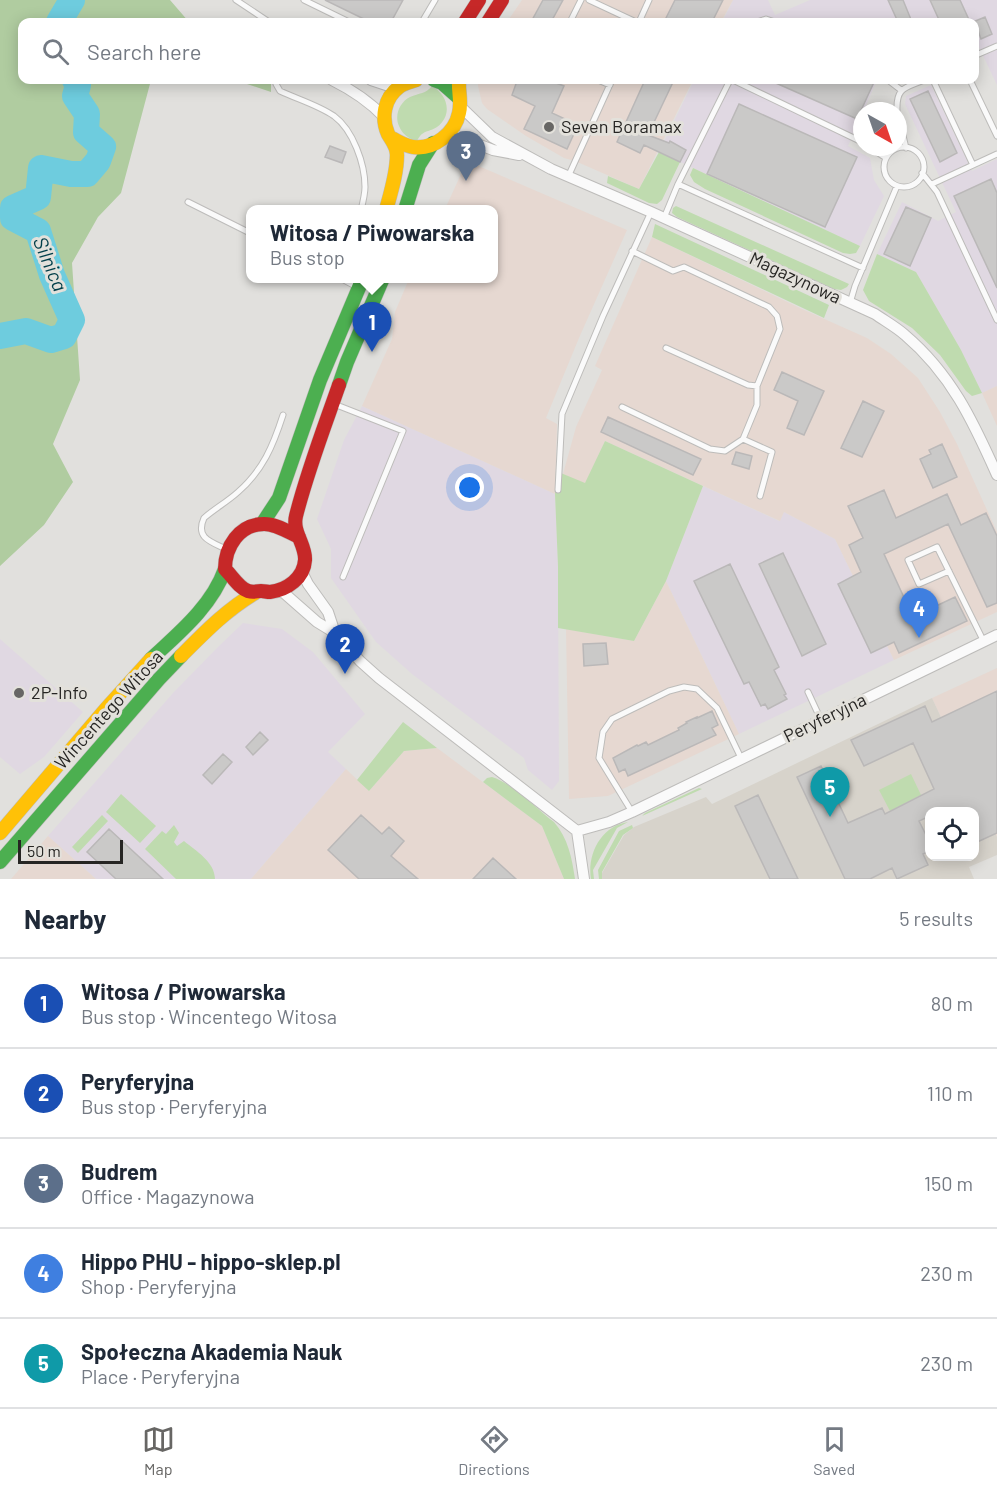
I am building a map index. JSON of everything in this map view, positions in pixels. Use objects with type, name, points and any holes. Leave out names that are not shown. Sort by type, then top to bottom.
[{"type":"main road","points":[[468,18],[479,0]]},
{"type":"main road","points":[[491,18],[502,0]]},
{"type":"main road","points":[[387,205],[397,155],[384,117],[391,94],[406,84]]},
{"type":"main road","points":[[443,84],[460,103]]},
{"type":"main road","points":[[391,138],[412,147],[423,147],[449,133],[457,123],[460,103],[459,84]]},
{"type":"main road","points":[[407,205],[419,165],[433,143]]},
{"type":"main road","points":[[262,524],[279,498],[320,380],[361,283]]},
{"type":"main road","points":[[299,537],[275,526],[262,524],[248,528],[233,539],[227,550],[225,568],[245,590],[255,593],[277,591],[289,586],[302,572],[305,555],[295,520],[304,487],[347,362],[381,283]]},
{"type":"main road","name":"Wincentego Witosa","points":[[0,833],[141,670],[205,605],[220,585],[225,568]]},
{"type":"main road","name":"Wincentego Witosa","points":[[0,862],[159,679],[217,620],[255,593]]},
{"type":"street","points":[[339,84],[372,104],[384,117]]},
{"type":"street","points":[[383,84],[399,87]]},
{"type":"street","name":"Magazynowa","points":[[460,103],[488,134],[551,169],[875,314],[897,329],[931,359],[959,397],[997,475]]},
{"type":"street","name":"Magazynowa","points":[[449,133],[493,150],[528,157]]},
{"type":"street","points":[[302,572],[328,612],[335,633]]},
{"type":"street","points":[[277,591],[284,593],[317,622],[335,633],[379,678],[577,831],[584,879]]},
{"type":"street","name":"Peryferyjna","points":[[577,831],[609,822],[632,812],[997,636]]},
{"type":"lane","points":[[236,0],[263,18]]},
{"type":"lane","points":[[304,0],[341,18]]},
{"type":"lane","points":[[424,18],[435,0]]},
{"type":"lane","points":[[572,18],[581,0]]},
{"type":"lane","points":[[589,0],[628,18]]},
{"type":"lane","points":[[639,18],[649,0]]},
{"type":"lane","points":[[979,54],[997,46]]},
{"type":"lane","points":[[276,84],[279,91],[333,116],[349,132],[362,168],[365,185],[362,205]]},
{"type":"lane","points":[[568,177],[610,84]]},
{"type":"lane","points":[[664,218],[678,184],[730,84]]},
{"type":"lane","points":[[740,84],[853,138]]},
{"type":"lane","points":[[893,84],[901,90]]},
{"type":"lane","points":[[896,102],[901,90],[915,84]]},
{"type":"lane","points":[[935,84],[973,165]]},
{"type":"lane","points":[[972,84],[997,136]]},
{"type":"lane","points":[[883,156],[886,158],[884,171],[891,183],[897,186],[910,186],[922,173],[922,161],[915,151],[907,148]]},
{"type":"lane","points":[[932,184],[997,154]]},
{"type":"lane","points":[[922,173],[938,192],[997,320]]},
{"type":"lane","points":[[678,184],[863,268]]},
{"type":"lane","points":[[850,303],[897,186]]},
{"type":"lane","points":[[188,202],[246,231]]},
{"type":"lane","points":[[558,490],[562,414],[603,316],[651,212]]},
{"type":"lane","points":[[622,407],[710,449],[725,451],[743,439],[757,405],[757,386],[780,329],[777,316],[770,307],[684,267],[673,271],[632,251]]},
{"type":"lane","points":[[666,348],[748,385],[757,386]]},
{"type":"lane","points":[[332,404],[403,431],[343,577]]},
{"type":"lane","points":[[227,550],[208,540],[201,530],[201,524],[204,518],[236,494],[253,477],[271,449],[283,415]]},
{"type":"lane","points":[[743,439],[772,452],[760,496]]},
{"type":"lane","points":[[949,571],[919,584],[908,560],[937,547],[949,571],[984,642]]},
{"type":"lane","points":[[632,812],[599,758],[603,732],[612,719],[669,691],[684,687],[697,689],[706,697],[717,708],[742,759]]},
{"type":"lane","points":[[808,692],[821,720]]},
{"type":"shaded area","points":[[522,0],[733,0],[723,18],[510,18]]},
{"type":"shaded area","points":[[733,0],[768,0],[775,15],[810,0],[997,0],[997,85],[979,47],[979,18],[724,18]]},
{"type":"shaded area","points":[[478,84],[691,84],[639,189],[564,158],[526,136],[487,109],[482,103]]},
{"type":"shaded area","points":[[692,84],[875,84],[867,102],[853,102],[853,135],[848,146],[853,149],[853,156],[870,158],[874,180],[884,196],[860,246],[659,152]]},
{"type":"shaded area","points":[[931,85],[972,171],[997,159],[997,386],[982,393],[961,350],[916,272],[877,254],[902,202],[938,221],[956,212],[907,108],[906,96]]},
{"type":"shaded area","points":[[467,161],[627,230],[546,418],[557,424],[555,494],[362,406],[392,339],[395,312],[407,283],[498,283],[498,205],[447,205]]},
{"type":"shaded area","points":[[652,237],[867,338],[891,354],[918,378],[957,444],[997,532],[997,612],[894,660],[835,539],[784,512],[780,521],[605,441],[585,484],[563,474],[576,427],[602,370],[595,366]]},
{"type":"shaded area","points":[[997,386],[997,426],[982,393]]},
{"type":"shaded area","points":[[362,406],[555,494],[558,566],[559,781],[552,790],[528,770],[524,758],[412,674],[376,642],[331,578],[331,549],[317,519],[344,440]]},
{"type":"shaded area","points":[[703,486],[779,521],[784,512],[835,539],[894,660],[739,734],[666,581]]},
{"type":"shaded area","points":[[666,581],[739,734],[608,796],[569,799],[566,629],[634,641]]},
{"type":"shaded area","points":[[243,623],[282,629],[313,652],[365,714],[328,752],[346,769],[251,879],[96,879],[48,836],[173,693]]},
{"type":"shaded area","points":[[0,639],[83,712],[44,757],[20,774],[0,757]]},
{"type":"shaded area","points":[[997,668],[997,837],[932,698]]},
{"type":"shaded area","points":[[932,698],[997,837],[997,855],[969,867],[974,879],[602,879],[602,873],[624,835],[634,827],[706,797],[712,804]]},
{"type":"shaded area","points":[[437,748],[542,826],[564,879],[251,879],[346,769],[369,791],[404,751]]},
{"type":"shaded area","points":[[48,836],[96,879],[11,879]]},
{"type":"green space","points":[[0,0],[170,0],[186,18],[18,18],[18,84],[150,84],[121,193],[98,217],[72,263],[80,380],[53,444],[73,482],[44,525],[0,566]]},
{"type":"green space","points":[[247,84],[271,84],[271,92]]},
{"type":"green space","points":[[432,86],[445,100],[447,111],[437,127],[424,133],[417,141],[402,131],[398,122],[398,113],[406,99],[425,92]]},
{"type":"green space","points":[[659,152],[680,162],[662,200],[657,204],[649,203],[607,183],[608,176],[639,189]]},
{"type":"green space","points":[[693,168],[860,246],[856,253],[843,253],[705,189],[694,182],[690,175]]},
{"type":"green space","points":[[676,206],[849,284],[841,290],[834,289],[677,217],[672,213]]},
{"type":"green space","points":[[655,224],[829,305],[824,318],[652,237]]},
{"type":"green space","points":[[877,254],[916,272],[961,350],[982,393],[972,396],[940,355],[912,328],[869,301],[863,290]]},
{"type":"green space","points":[[605,441],[703,486],[666,581],[634,641],[558,628],[556,471],[585,483]]},
{"type":"green space","points":[[403,722],[437,748],[404,751],[369,791],[357,780]]},
{"type":"green space","points":[[911,774],[921,795],[890,811],[879,790]]},
{"type":"green space","points":[[492,777],[516,790],[554,822],[569,849],[575,879],[564,879],[542,826],[483,782]]},
{"type":"green space","points":[[699,788],[702,789],[642,816],[645,813]]},
{"type":"green space","points":[[121,794],[156,826],[140,843],[106,812]]},
{"type":"green space","points":[[102,815],[108,821],[78,853],[72,847]]},
{"type":"green space","points":[[628,822],[617,828],[593,870],[594,879],[591,879],[591,860],[603,835],[610,829]]},
{"type":"green space","points":[[174,825],[179,833],[174,842],[177,846],[184,841],[199,853],[212,867],[215,879],[176,879],[145,849],[162,831],[166,834]]},
{"type":"green space","points":[[632,825],[633,828],[623,835],[602,872],[602,879],[599,879],[598,870],[619,831]]},
{"type":"building","points":[[325,0],[403,0],[393,18],[362,18]]},
{"type":"building","points":[[543,0],[563,0],[553,18],[533,18]]},
{"type":"building","points":[[675,0],[723,0],[714,18],[666,18]]},
{"type":"building","points":[[888,0],[903,0],[910,18],[896,18]]},
{"type":"building","points":[[930,0],[960,0],[968,18],[938,18]]},
{"type":"building","points":[[985,17],[992,34],[981,39],[979,33],[979,20]]},
{"type":"building","points":[[516,84],[564,86],[552,113],[578,125],[567,149],[524,129],[535,106],[512,95]]},
{"type":"building","points":[[643,84],[672,84],[648,135],[669,143],[670,141],[686,150],[680,162],[644,145],[640,153],[617,142]]},
{"type":"building","points":[[778,84],[873,84],[865,102],[853,102],[853,117]]},
{"type":"building","points":[[928,91],[957,153],[940,162],[910,99]]},
{"type":"building","points":[[739,104],[857,157],[825,227],[707,174]]},
{"type":"building","points":[[330,146],[346,152],[342,163],[325,157]]},
{"type":"building","points":[[991,179],[997,193],[997,288],[954,196]]},
{"type":"building","points":[[906,207],[931,218],[910,266],[884,254]]},
{"type":"building","points":[[782,372],[824,391],[804,435],[787,428],[798,401],[774,390]]},
{"type":"building","points":[[863,401],[884,411],[862,457],[841,448]]},
{"type":"building","points":[[608,417],[701,459],[693,475],[601,432]]},
{"type":"building","points":[[942,444],[957,477],[933,488],[920,459],[931,454],[929,450]]},
{"type":"building","points":[[736,452],[752,456],[749,469],[732,464]]},
{"type":"building","points":[[884,490],[896,518],[947,494],[961,525],[986,513],[997,536],[997,603],[987,607],[948,524],[884,554],[913,617],[955,597],[967,621],[899,653],[894,642],[871,653],[838,584],[861,572],[849,545],[863,538],[848,506]]},
{"type":"building","points":[[783,553],[826,644],[802,656],[759,564]]},
{"type":"building","points":[[730,564],[779,667],[774,670],[787,699],[768,709],[765,704],[761,706],[749,682],[744,684],[694,581]]},
{"type":"building","points":[[606,643],[608,664],[584,666],[583,644]]},
{"type":"building","points":[[997,691],[997,833],[979,841],[979,807],[925,807],[925,818],[919,821],[925,833],[925,853],[923,854],[928,865],[897,879],[892,868],[870,879],[845,879],[797,777],[821,766],[848,823],[882,808],[885,814],[934,789],[913,743],[864,766],[851,740],[925,706],[932,722]]},
{"type":"building","points":[[712,711],[718,725],[712,728],[716,735],[628,776],[625,769],[619,772],[613,758],[637,745],[646,742],[648,745],[679,730],[678,728],[686,722]]},
{"type":"building","points":[[260,732],[268,740],[253,755],[246,747]]},
{"type":"building","points":[[223,754],[232,762],[212,784],[203,775]]},
{"type":"building","points":[[758,795],[798,879],[770,879],[735,806]]},
{"type":"building","points":[[361,815],[382,834],[389,827],[404,841],[391,856],[418,879],[359,879],[328,850]]},
{"type":"building","points":[[109,829],[163,879],[116,879],[87,852]]},
{"type":"building","points":[[493,858],[516,879],[473,879]]},
{"type":"waterway","name":"Silnica","points":[[61,18],[72,0]]},
{"type":"waterway","name":"Silnica","points":[[0,336],[26,331],[51,340],[64,336],[72,320],[52,275],[38,231],[13,218],[13,208],[38,197],[41,168],[71,174],[87,174],[98,161],[103,147],[86,132],[87,114],[75,96],[77,84]]},
{"type":"traffic: fast","points":[[443,84],[459,98]]},
{"type":"traffic: fast","points":[[407,205],[419,165],[433,143]]},
{"type":"traffic: fast","points":[[262,524],[279,498],[320,380],[361,283]]},
{"type":"traffic: fast","points":[[339,385],[381,283]]},
{"type":"traffic: fast","points":[[151,659],[203,607],[225,569]]},
{"type":"traffic: fast","points":[[0,862],[181,656]]},
{"type":"traffic: slow","points":[[387,205],[395,176],[397,155],[386,128],[384,115],[390,97],[403,84]]},
{"type":"traffic: slow","points":[[391,138],[413,147],[428,146],[442,139],[457,120],[460,105],[459,84]]},
{"type":"traffic: slow","points":[[181,656],[225,614],[255,593]]},
{"type":"traffic: slow","points":[[0,833],[151,659]]},
{"type":"traffic: jam","points":[[468,18],[479,0]]},
{"type":"traffic: jam","points":[[491,18],[502,0]]},
{"type":"traffic: jam","points":[[299,537],[295,535],[282,529],[268,524],[247,528],[235,538],[231,545],[225,569],[242,587],[252,592],[282,589],[294,582],[302,572],[305,554],[296,528],[296,516],[310,467],[339,385]]},
{"type":"place","name":"Seven Boramax","points":[[549,127]]},
{"type":"place","name":"Budrem","points":[[466,181]]},
{"type":"place","name":"Witosa / Piwowarska","points":[[372,352]]},
{"type":"place","name":"Hippo PHU - hippo-sklep.pl","points":[[919,638]]},
{"type":"place","name":"Peryferyjna","points":[[345,674]]},
{"type":"place","name":"2P-Info","points":[[19,693]]},
{"type":"place","name":"Społeczna Akademia Nauk","points":[[830,817]]}]
